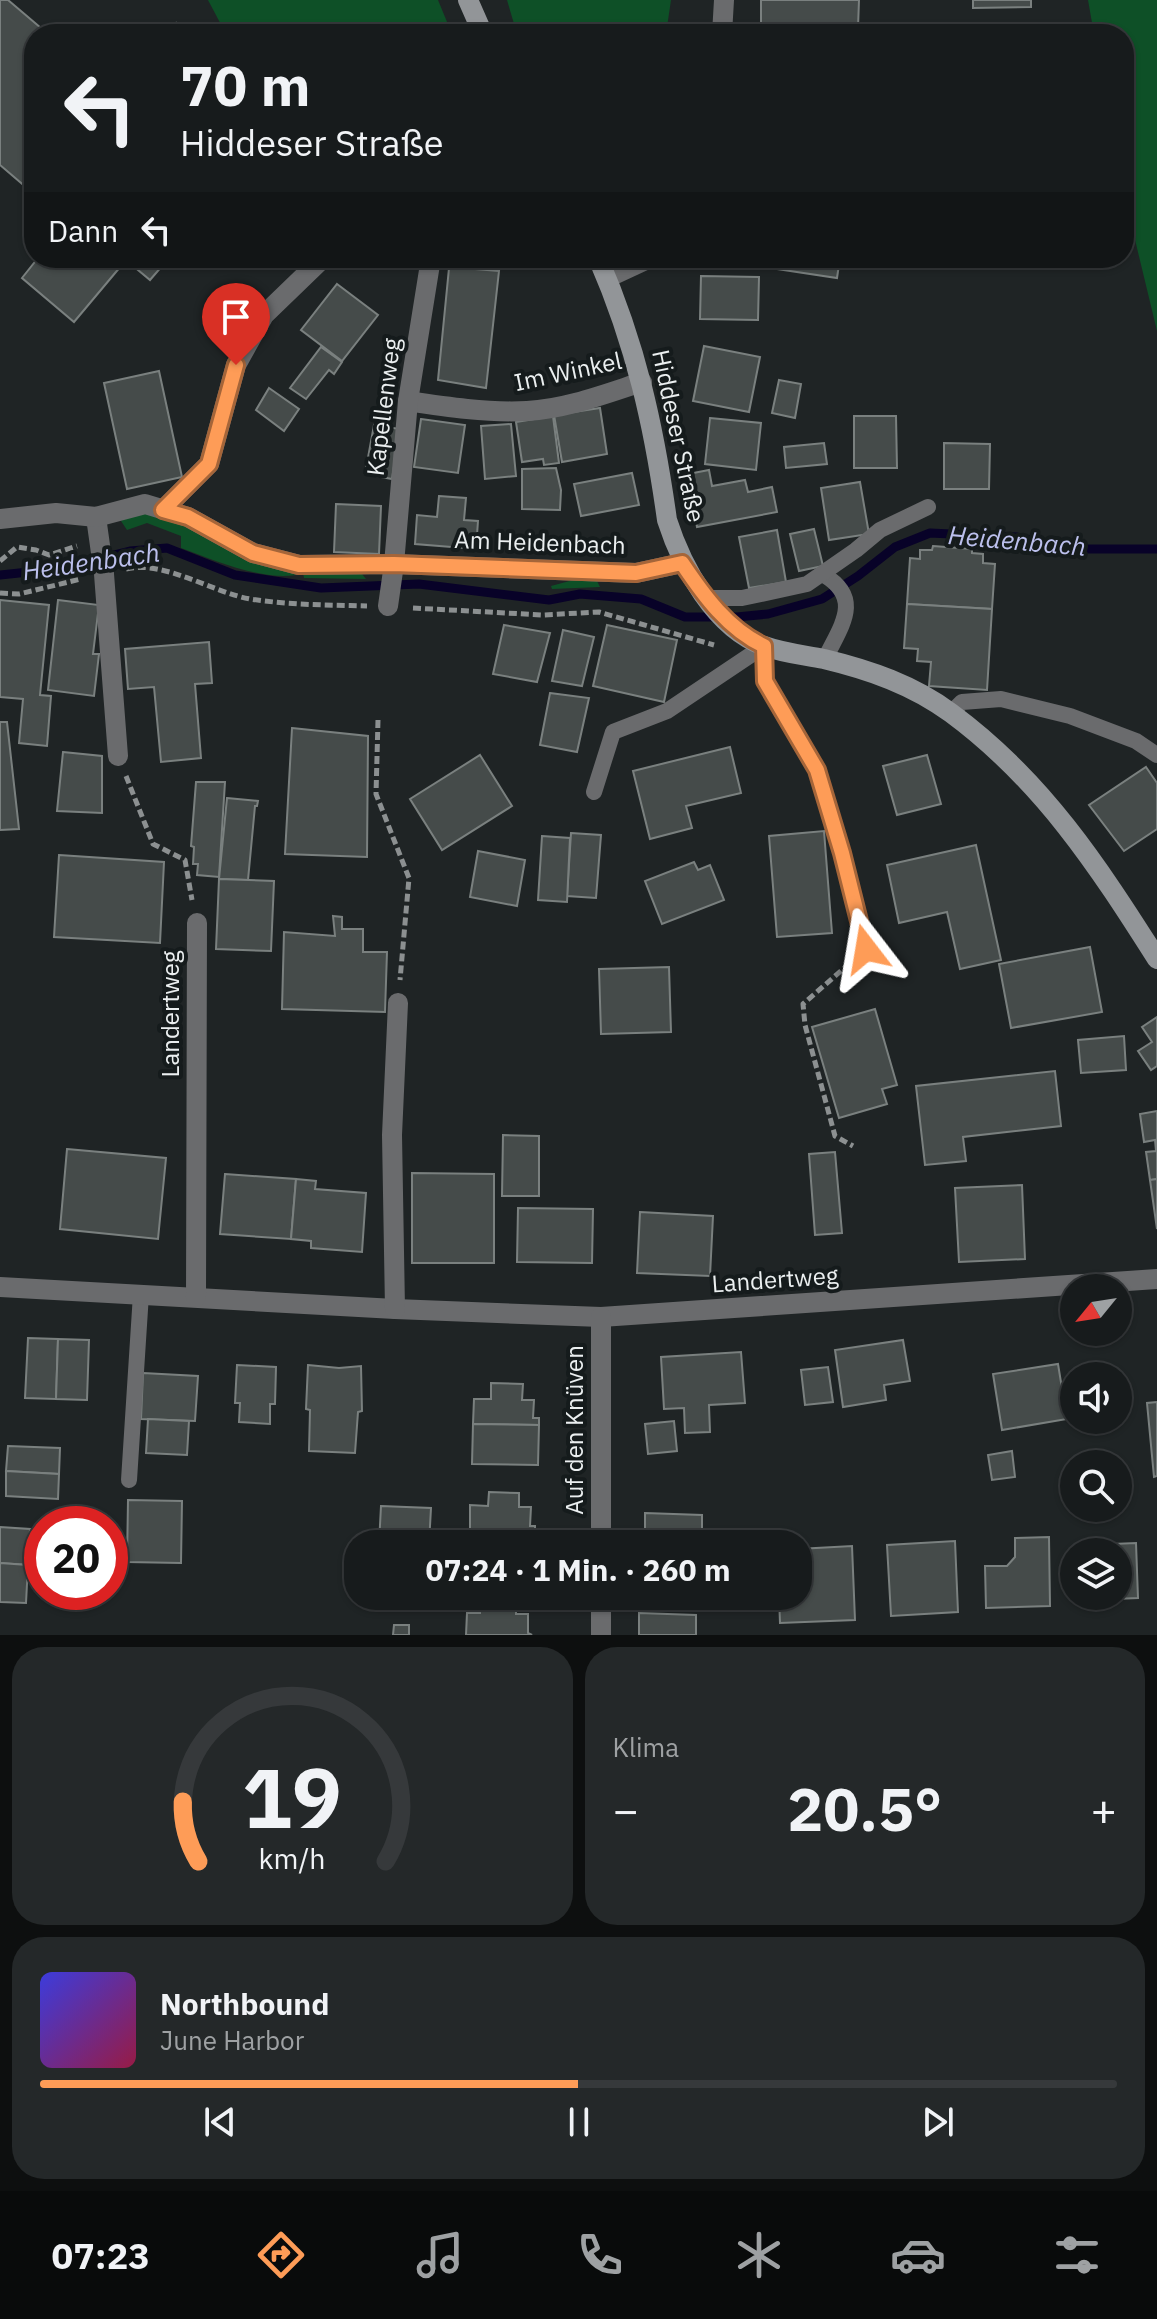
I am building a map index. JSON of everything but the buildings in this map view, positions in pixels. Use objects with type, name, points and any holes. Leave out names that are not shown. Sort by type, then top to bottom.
[{"type":"main road","points":[[468,0],[479,24]]},
{"type":"main road","name":"Hiddeser Straße","points":[[602,268],[629,335],[642,382],[667,520],[682,563],[710,602],[739,632],[764,646],[882,675],[911,688],[951,713],[1039,791],[1092,858],[1157,959]]},
{"type":"street","points":[[723,24],[724,0]]},
{"type":"street","points":[[163,510],[209,464],[236,365],[264,315],[313,268]]},
{"type":"street","name":"Kapellenweg","points":[[394,564],[408,401],[429,268]]},
{"type":"street","points":[[607,278],[628,268]]},
{"type":"street","name":"Im Winkel","points":[[408,401],[529,411],[592,398],[642,382]]},
{"type":"street","name":"Am Heidenbach","points":[[0,519],[56,513],[96,517],[145,504],[188,517],[253,553],[299,565],[394,564],[636,573],[682,563]]},
{"type":"street","points":[[96,517],[118,756]]},
{"type":"street","points":[[388,606],[394,564]]},
{"type":"street","name":"Landertweg","points":[[196,1297],[197,923]]},
{"type":"street","points":[[395,1309],[392,1135],[398,1003]]},
{"type":"street","name":"Landertweg","points":[[0,1287],[601,1317],[1157,1279]]},
{"type":"street","name":"Auf den Knüven","points":[[601,1317],[601,1530]]},
{"type":"street","points":[[601,1610],[601,1635]]},
{"type":"lane","points":[[710,602],[782,591],[829,578],[880,530],[928,507]]},
{"type":"lane","points":[[825,659],[847,612],[845,596],[829,578]]},
{"type":"lane","points":[[594,792],[613,732],[667,711],[764,646]]},
{"type":"lane","points":[[764,646],[765,681],[817,770],[866,949]]},
{"type":"lane","points":[[951,713],[962,702],[1001,699],[1070,716],[1136,741],[1157,755]]},
{"type":"lane","points":[[129,1480],[141,1294]]},
{"type":"path","points":[[378,720],[376,794],[409,878],[398,1003]]},
{"type":"path","points":[[118,756],[153,844],[185,860],[197,923]]},
{"type":"path","points":[[853,1146],[835,1136],[805,1025],[803,1004],[866,949]]},
{"type":"green space","points":[[208,0],[438,0],[448,24],[221,24]]},
{"type":"green space","points":[[507,0],[671,0],[667,24],[514,24]]},
{"type":"green space","points":[[1088,0],[1157,0],[1157,331],[1134,236],[1134,24],[1092,24]]},
{"type":"green space","points":[[148,513],[176,520],[296,575],[269,575],[238,568],[181,548],[181,536],[147,523],[127,530],[121,521],[130,514]]},
{"type":"green space","points":[[303,573],[362,574],[366,579],[304,578]]},
{"type":"green space","points":[[577,579],[597,581],[600,587],[552,589],[551,586]]},
{"type":"waterway","name":"Heidenbach","points":[[0,575],[57,569],[130,551],[167,548],[235,575],[321,588],[419,584],[549,600],[580,594],[641,599],[685,617],[737,617],[768,614],[822,599],[895,547],[930,533],[1016,537],[1075,549],[1157,549]]},
{"type":"route","points":[[236,365],[209,464],[163,510],[188,517],[253,553],[299,565],[394,564],[636,573],[682,563],[726,620],[749,639],[764,646],[765,681],[817,770],[866,949]]}]
